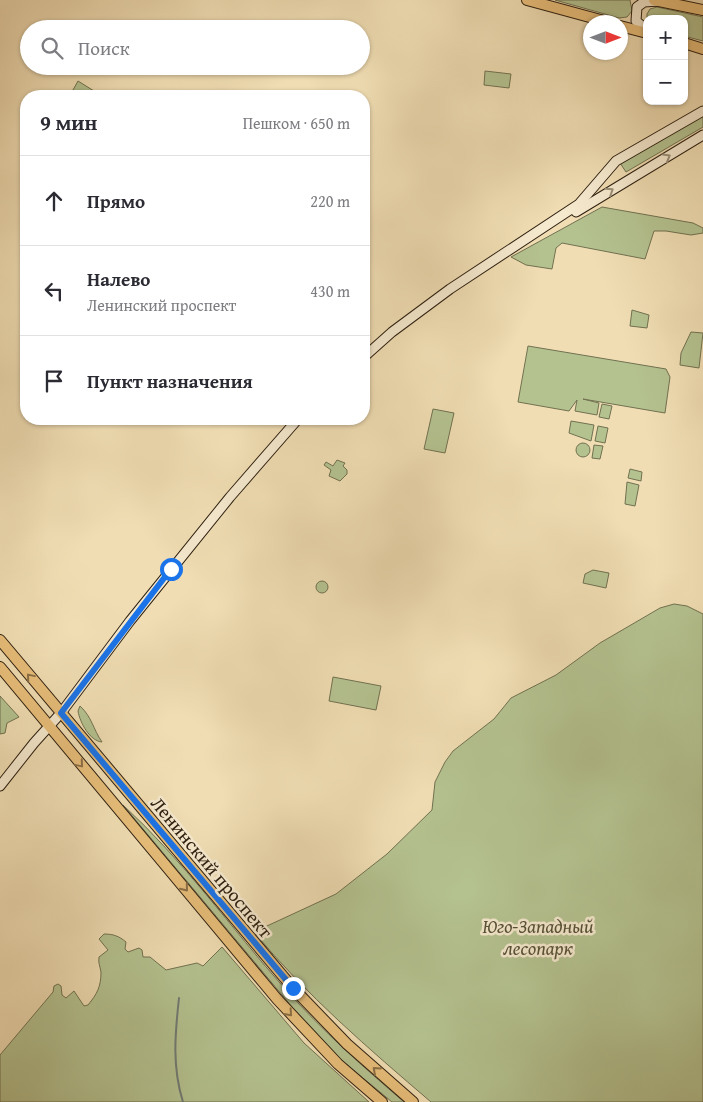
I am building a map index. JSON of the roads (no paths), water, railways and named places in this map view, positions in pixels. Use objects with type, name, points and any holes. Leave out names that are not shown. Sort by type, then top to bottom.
[{"type":"main road","points":[[532,1],[583,15]]},
{"type":"main road","points":[[643,27],[636,21],[636,8],[644,2],[658,1],[703,10]]},
{"type":"main road","points":[[628,27],[643,30]]},
{"type":"main road","points":[[688,44],[703,49]]},
{"type":"main road","points":[[557,220],[578,204],[616,161],[703,111]]},
{"type":"main road","points":[[370,352],[392,332],[450,289],[516,244],[557,220],[590,204],[703,135]]},
{"type":"main road","points":[[0,786],[61,713],[130,621],[206,526],[293,425]]},
{"type":"main road","name":"Ленинский проспект","points":[[0,640],[305,1001],[347,1044],[413,1102]]},
{"type":"main road","name":"Ленинский проспект","points":[[0,667],[276,1000],[338,1064],[382,1102]]},
{"type":"waterway","points":[[179,998],[176,1063],[183,1102]]},
{"type":"park label","name":"Юго-Западный лесопарк","points":[[538,937]]}]
